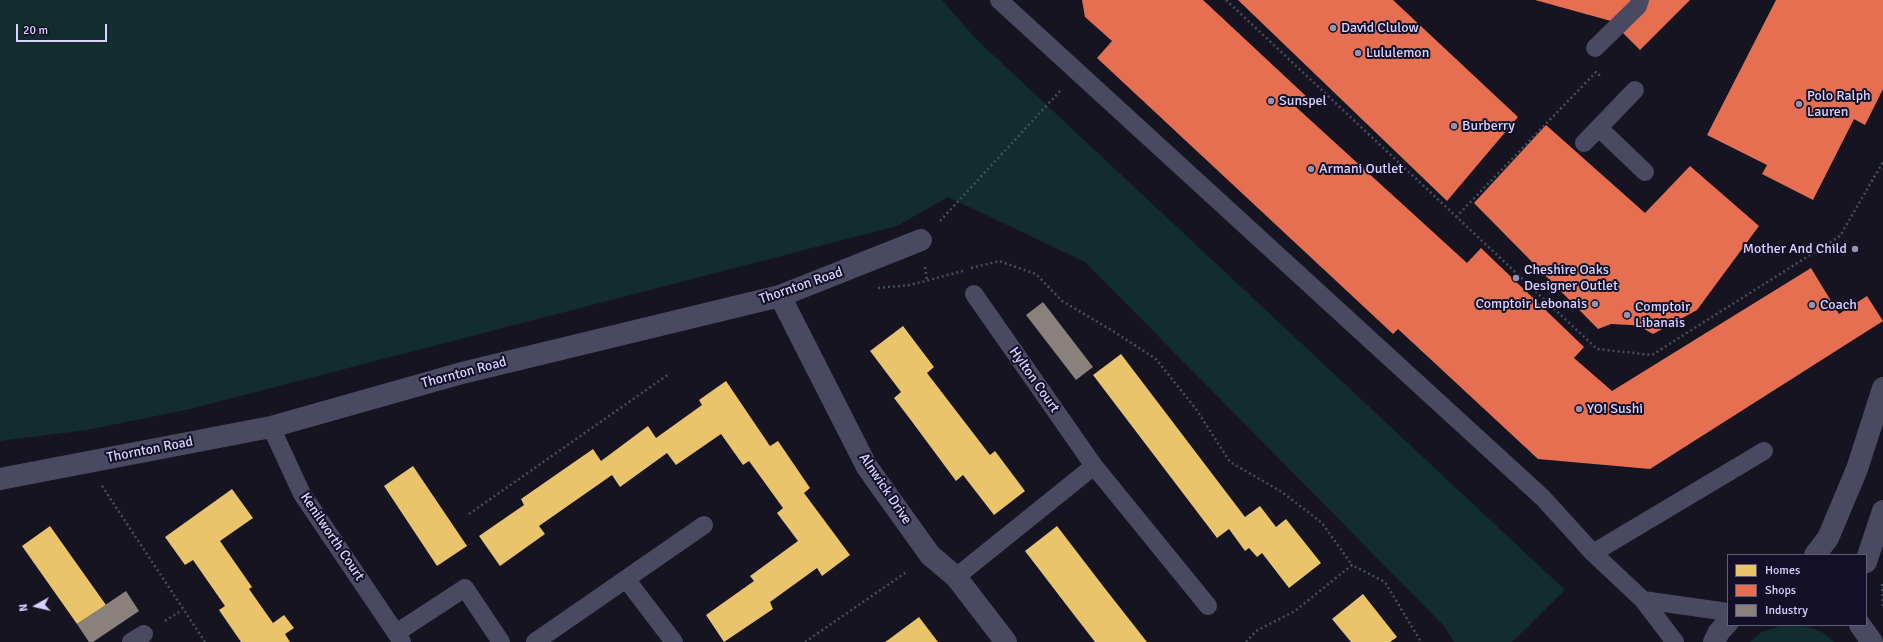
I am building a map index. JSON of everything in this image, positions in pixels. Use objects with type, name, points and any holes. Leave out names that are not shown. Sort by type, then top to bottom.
[{"type":"street","name":"Thornton Road","points":[[0,479],[271,427],[462,373],[780,296],[921,240]]},
{"type":"street","name":"Alnwick Drive","points":[[780,296],[867,467],[930,555],[956,577],[1006,642]]},
{"type":"street","points":[[1816,554],[1828,538],[1857,469],[1883,388]]},
{"type":"street","points":[[1867,559],[1883,511]]},
{"type":"street","points":[[1714,642],[1719,632],[1727,623]]},
{"type":"lane","points":[[999,0],[1543,498],[1593,553],[1643,600],[1674,642]]},
{"type":"lane","points":[[1595,48],[1638,6],[1640,0]]},
{"type":"lane","points":[[1584,143],[1635,90]]},
{"type":"lane","points":[[1598,128],[1645,172]]},
{"type":"lane","name":"Hylton Court","points":[[974,294],[1094,466],[1208,606]]},
{"type":"lane","name":"Kenilworth Court","points":[[271,427],[302,494],[399,638]]},
{"type":"lane","points":[[1593,553],[1764,451]]},
{"type":"lane","points":[[956,577],[1094,466]]},
{"type":"lane","points":[[535,642],[704,525]]},
{"type":"lane","points":[[626,579],[674,642]]},
{"type":"lane","points":[[399,638],[465,588],[500,642]]},
{"type":"lane","points":[[1643,600],[1727,612]]},
{"type":"path","points":[[1226,0],[1597,349],[1652,355],[1840,236],[1883,162]]},
{"type":"path","points":[[1456,217],[1581,87],[1596,72],[1599,75],[1604,69]]},
{"type":"path","points":[[951,211],[1057,96]]},
{"type":"path","points":[[872,288],[910,285],[999,260],[1036,274],[1062,301],[1113,330],[1156,359],[1196,409],[1230,462],[1282,492],[1322,523],[1352,565],[1385,582],[1421,642]]},
{"type":"path","points":[[468,514],[669,374]]},
{"type":"path","points":[[86,462],[205,642]]},
{"type":"path","points":[[805,642],[930,555]]},
{"type":"path","points":[[1246,642],[1256,631],[1295,611],[1352,565]]},
{"type":"path","points":[[1882,581],[1883,608]]},
{"type":"green space","points":[[0,0],[942,0],[976,39],[1565,590],[1512,642],[1454,642],[1444,626],[1085,262],[948,197],[897,226],[190,409],[87,430],[0,441]]},
{"type":"green space","points":[[1779,626],[1803,626],[1822,633],[1834,642],[1750,642],[1760,633]]},
{"type":"building: Homes","points":[[903,326],[934,367],[927,373],[990,455],[995,451],[1025,491],[994,515],[963,475],[956,481],[894,398],[901,392],[870,351]]},
{"type":"building: Homes","points":[[1121,354],[1245,517],[1260,506],[1276,527],[1286,519],[1321,563],[1289,588],[1262,553],[1257,557],[1249,548],[1245,551],[1229,529],[1217,538],[1093,375]]},
{"type":"building: Homes","points":[[726,381],[770,446],[778,441],[810,488],[804,493],[850,555],[822,576],[817,568],[770,602],[773,609],[724,642],[706,615],[754,581],[750,576],[798,541],[777,513],[783,508],[749,461],[743,465],[721,434],[676,465],[667,453],[620,487],[612,475],[539,526],[545,534],[500,566],[479,536],[524,505],[521,499],[593,449],[601,461],[648,426],[656,438],[702,405],[699,400]]},
{"type":"building: Homes","points":[[413,466],[467,546],[437,566],[384,486]]},
{"type":"building: Homes","points":[[232,489],[253,518],[220,541],[252,587],[249,589],[273,623],[284,615],[294,628],[285,634],[290,642],[241,642],[219,610],[225,606],[193,560],[185,565],[165,537]]},
{"type":"building: Homes","points":[[50,526],[106,605],[77,624],[22,546]]},
{"type":"building: Homes","points":[[1057,526],[1147,642],[1095,642],[1025,551]]},
{"type":"building: Homes","points":[[1363,594],[1397,637],[1390,642],[1351,642],[1332,619]]},
{"type":"building: Homes","points":[[919,617],[938,642],[885,642],[888,640]]},
{"type":"building: Shops","points":[[1082,0],[1203,0],[1307,97],[1296,107],[1467,263],[1481,248],[1584,347],[1574,358],[1612,391],[1811,268],[1839,314],[1867,296],[1883,321],[1650,469],[1538,459],[1398,329],[1393,334],[1097,58],[1112,41],[1085,17]]},
{"type":"building: Shops","points":[[1238,0],[1393,0],[1518,117],[1447,201]]},
{"type":"building: Shops","points":[[1535,0],[1690,0],[1640,50],[1611,21]]},
{"type":"building: Shops","name":"Polo Ralph Lauren","points":[[1776,0],[1883,0],[1883,89],[1865,125],[1854,119],[1813,200],[1762,174],[1767,165],[1707,135]]},
{"type":"building: Shops","points":[[1546,125],[1645,213],[1690,166],[1759,226],[1697,310],[1653,334],[1639,326],[1631,325],[1611,324],[1598,329],[1474,203]]},
{"type":"building: Industry","points":[[1043,302],[1093,367],[1076,380],[1026,315]]},
{"type":"building: Industry","points":[[126,591],[139,611],[93,642],[89,642],[77,624]]},
{"type":"place","name":"David Clulow","points":[[1333,28]]},
{"type":"place","name":"Lululemon","points":[[1358,53]]},
{"type":"place","name":"Sunspel","points":[[1271,101]]},
{"type":"place","name":"Polo Ralph Lauren","points":[[1799,104]]},
{"type":"place","name":"Burberry","points":[[1454,126]]},
{"type":"place","name":"Armani Outlet","points":[[1311,169]]},
{"type":"place","name":"Mother And Child","points":[[1855,249]]},
{"type":"place","name":"Cheshire Oaks Designer Outlet","points":[[1516,278]]},
{"type":"place","name":"Comptoir Lebonais","points":[[1595,304]]},
{"type":"place","name":"Coach","points":[[1812,305]]},
{"type":"place","name":"Comptoir Libanais","points":[[1627,315]]},
{"type":"place","name":"YO! Sushi","points":[[1579,409]]}]
